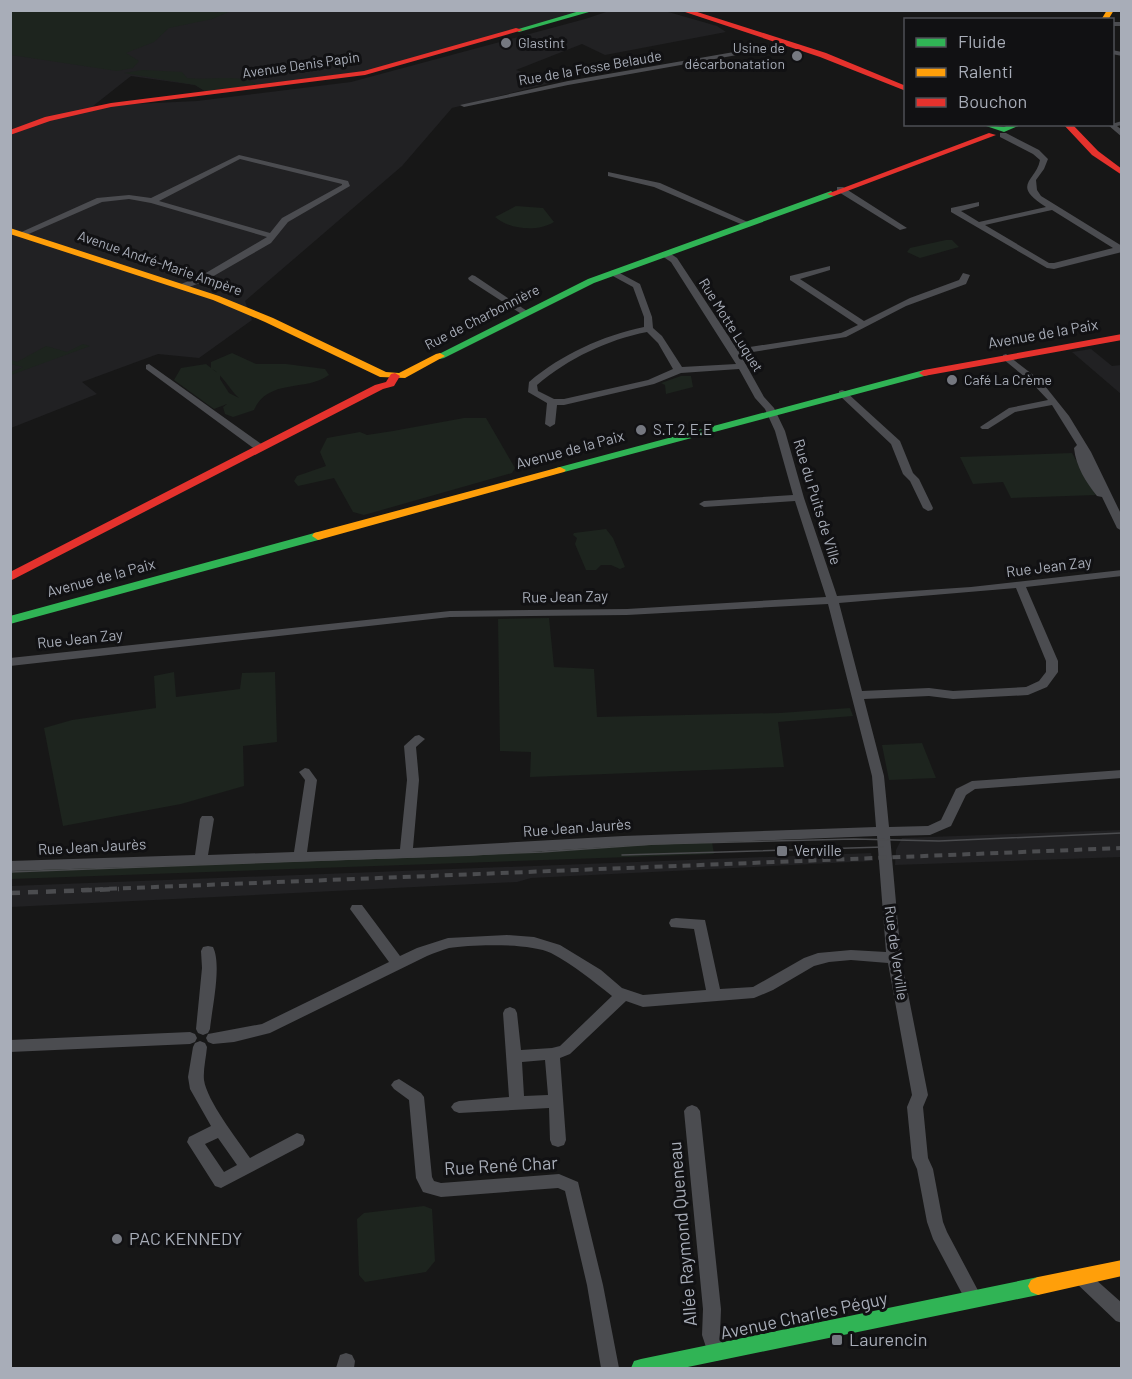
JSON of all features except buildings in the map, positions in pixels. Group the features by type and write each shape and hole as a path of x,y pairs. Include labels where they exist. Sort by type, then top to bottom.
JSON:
{"street":[{"name":"Avenue Denis Papin","path":"10,133 48,119 111,105 365,73 593,10"},
{"path":"682,10 840,61 904,88"},
{"name":"Rue de la Fosse Belaude","path":"464,105 568,83 791,44"},
{"name":"Rue de Charbonnière","path":"10,577 379,387 390,384 395,376 404,375 591,281 1011,126"},
{"path":"1069,126 1095,153 1119,169"},
{"path":"995,130 1036,152 1044,159 1043,167 1032,178 1031,187 1038,198 1121,250"},
{"path":"152,201 239,158 345,183 346,186 285,220 268,241 202,279 184,286"},
{"path":"611,174 657,185 746,223"},
{"path":"840,189 903,228"},
{"path":"16,233 100,200 129,197 152,201 272,236"},
{"path":"976,204 954,210 1050,266 1121,250"},
{"path":"979,224 1052,208"},
{"name":"Avenue André-Marie Ampère","path":"16,233 184,286 269,320 384,375 395,376"},
{"name":"Rue Motte Luquet","path":"664,254 674,260 771,413"},
{"path":"827,267 794,278 864,325"},
{"path":"614,273 637,286 648,317 649,328 662,341 679,370"},
{"path":"734,352 843,335 896,308 963,282 966,275"},
{"path":"472,278 526,313"},
{"path":"649,328 633,331 605,342 564,362 536,380 532,384 533,392 552,402 564,402 651,382 679,370 743,366"},
{"name":"Avenue de la Paix","path":"10,619 924,372 1122,337"},
{"path":"1006,357 1038,383 1053,402 1078,441 1079,456 1091,481 1108,499 1122,528"},
{"path":"149,367 162,372 260,448"},
{"path":"842,393 896,443 908,474 914,479 928,508"},
{"path":"550,424 552,402"},
{"path":"985,427 1012,410 1053,402"},
{"name":"Rue du Puits de Ville","path":"771,413 780,431 799,498 833,600"},
{"path":"704,504 799,498"},
{"name":"Rue Jean Zay","path":"10,662 450,614 627,612 833,600 1020,585 1122,573"},
{"path":"857,695 929,692 953,695 1028,691 1043,684 1052,672 1052,661 1020,585"},
{"name":"Rue de Verville","path":"833,600 878,776 894,958 920,1095 915,1107 920,1158 925,1169 939,1234 974,1298"},
{"path":"406,853 413,780 410,746 419,739"},
{"path":"300,855 311,780 305,772"},
{"name":"Rue Jean Jaurès","path":"10,866 201,858 507,850 691,838 930,830 942,826 951,818 961,792 972,785 1122,774"},
{"path":"201,858 207,819"},
{"path":"357,909 398,964"},
{"path":"676,923 700,924 714,994"},
{"path":"247,1167 221,1129 198,1089 196,1031 251,1033 266,1029 422,952 448,943 507,940 534,942 555,949 596,974 608,986 623,995 642,1001 754,992 811,961 822,959 861,956 894,958"},
{"path":"208,951 208,1033"},
{"path":"514,1056 552,1054 565,1050 623,995"},
{"path":"510,1013 517,1103"},
{"path":"10,1046 195,1043"},
{"path":"552,1054 558,1140"},
{"name":"Rue René Char","path":"399,1085 416,1097 424,1178 429,1187 441,1190 559,1180 572,1187 595,1285 610,1368"},
{"path":"459,1107 556,1101"},
{"name":"Allée Raymond Queneau","path":"692,1111 711,1309 711,1335 716,1353"},
{"path":"221,1129 195,1142 221,1181 297,1140"},
{"name":"Avenue Charles Péguy","path":"641,1368 1122,1268"},
{"path":"1080,1276 1122,1316"}],"shaded area":[{"path":"214,10 216,13 231,11 212,19 169,28 154,42 126,53 139,61 133,68 117,71 11,55 11,11"},
{"path":"11,11 586,11 370,71 205,91 195,85 131,76 93,106 197,101 351,82 609,11 665,11 717,26 726,32 605,55 582,44 516,70 555,82 452,108 402,166 245,301 252,320 199,358 158,354 82,382 97,394 11,428"},
{"path":"143,70 182,72 187,78 197,79 242,79 260,85 205,91 195,85 124,73"},
{"path":"516,206 543,208 554,222 540,227 524,228 508,225 495,217"},
{"path":"952,240 959,247 920,258 907,252 910,248"},
{"path":"83,344 90,346 11,375 11,372 23,367 11,364 11,360 17,362 46,346 67,352"},
{"path":"1091,349 1112,366 1121,365 1121,394 1072,352"},
{"path":"232,353 256,364 286,364 325,369 329,375 310,383 268,393 254,410 233,417 225,414 223,407 227,404 214,409 174,380 181,368 206,364 211,368 211,362","holes":["220,375 239,398 229,393"]},
{"path":"681,376 691,376 693,387 666,394 665,385 661,383"},
{"path":"464,418 486,418 515,468 512,473 364,515 353,512 334,478 298,486 294,481 297,476 326,466 320,452 327,438 360,432 367,435"},
{"path":"1072,453 1096,495 1011,498 1003,482 973,484 960,457"},
{"path":"606,529 613,538 625,567 620,569 611,565 601,565 596,570 586,570 575,544 577,538 573,535"},
{"path":"549,618 554,667 594,669 597,717 780,713 850,708 853,716 778,722 784,767 530,777 531,752 500,751 498,619"},
{"path":"174,672 176,697 240,689 242,673 275,672 277,742 243,746 244,786 181,804 63,826 44,728 72,720 156,708 154,676"},
{"path":"922,743 936,778 889,780 882,745"},
{"path":"1121,830 1121,857 895,865 896,850 902,838"},
{"path":"712,842 714,854 11,879 10,868"},
{"path":"871,853 873,861 531,878 517,882 11,907 11,886"},
{"path":"424,1206 432,1209 435,1261 426,1272 365,1282 359,1275 357,1219 364,1213"}],"tram line":[{"path":"10,872 542,852 655,844 854,839 939,841 1122,833"},
{"path":"622,855 883,847"}],"railway":[{"path":"81,890 1122,848"},
{"path":"10,893 119,889"}],"traffic: fast":[{"path":"519,30 593,10"},
{"path":"991,126 1004,130 1014,126"},
{"path":"440,356 591,281 831,194"},
{"path":"560,470 924,373"},
{"path":"10,620 318,536"},
{"path":"641,1368 1038,1286"}],"traffic: slow":[{"path":"1105,18 1111,10"},
{"path":"10,231 216,298 269,320 384,375 401,376 440,356"},
{"path":"318,536 560,470"},
{"path":"1038,1286 1122,1268"}],"traffic: jam":[{"path":"682,10 823,55 904,88"},
{"path":"10,133 48,119 111,105 365,73 519,30"},
{"path":"1069,126 1095,153 1122,173"},
{"path":"831,194 992,135"},
{"path":"924,373 1122,337"},
{"path":"10,577 379,387 390,384 395,376"}],"place":[{"name":"Glastint","path":"506,43"},
{"name":"Usine de décarbonatation","path":"797,56"},
{"name":"Café La Crème","path":"952,380"},
{"name":"S.T.2.E.E","path":"641,430"},
{"name":"Verville","path":"782,851"},
{"name":"PAC KENNEDY","path":"117,1239"},
{"name":"Laurencin","path":"837,1340"}]}
